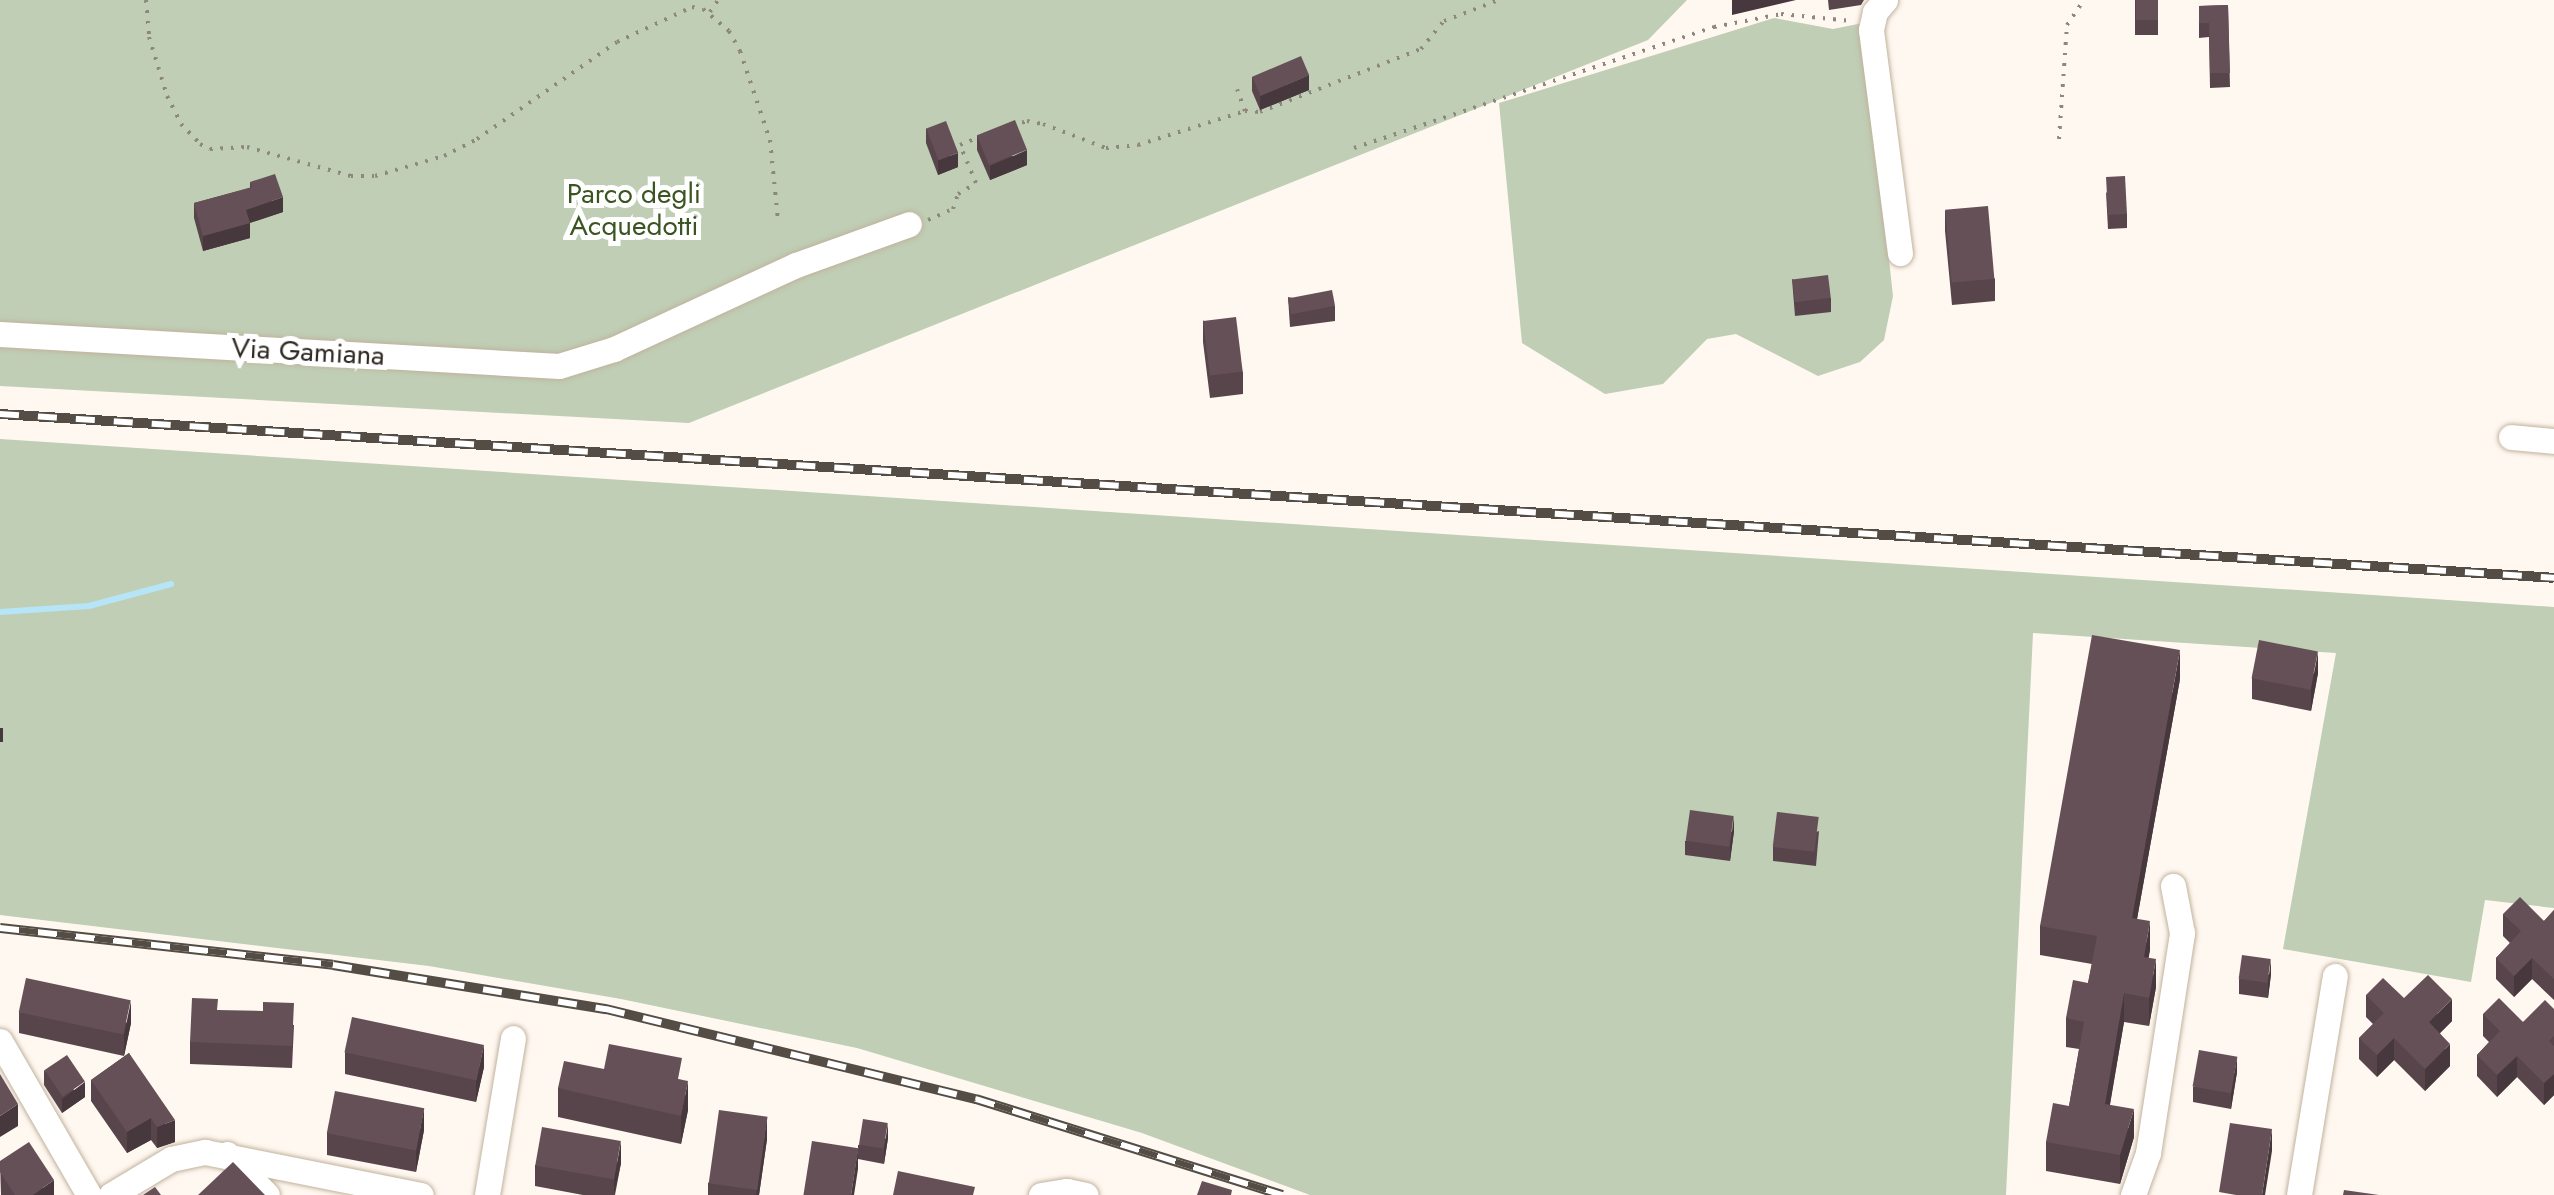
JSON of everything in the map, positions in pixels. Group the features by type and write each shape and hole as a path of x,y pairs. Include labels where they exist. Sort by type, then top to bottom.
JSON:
{"street":[{"path":"1880,6 1871,30 1900,254"},
{"name":"Via Gamiana","path":"0,334 558,366 614,349 796,265 909,224"},
{"path":"2511,437 2554,441"},
{"path":"2133,1195 2148,1154 2182,934 2173,886"},
{"path":"2299,1195 2335,976"},
{"path":"487,1195 513,1038"},
{"path":"0,1042 89,1195"},
{"path":"226,1154 267,1195"},
{"path":"111,1195 182,1155 226,1154 421,1195"},
{"path":"1041,1195 1081,1194"}],"path":[{"path":"146,0 150,37 167,96 181,124 200,144 210,149 247,147 351,176 405,170 444,156 477,139 617,42 692,6 710,12 729,31 758,101 772,154 778,220"},
{"path":"710,12 718,0"},
{"path":"1001,128 1027,121 1106,148 1138,146 1245,111 1260,112 1421,49 1444,21 1499,0"},
{"path":"2059,139 2067,26 2084,0"},
{"path":"1354,148 1714,27 1781,14 1850,22 1880,6"},
{"path":"1237,89 1245,111"},
{"path":"909,224 953,209 958,194 976,184 960,145 988,132"}],"green space":[{"name":"Parco degli Acquedotti","path":"0,0 1687,0 1648,40 689,423 0,386"},
{"path":"1774,18 1833,29 1863,23 1893,296 1884,340 1860,362 1818,376 1736,334 1707,339 1663,384 1605,394 1522,343 1499,103"},
{"path":"0,439 2554,607 2554,908 2485,900 2471,982 2283,949 2336,653 2033,633 2006,1195 1310,1195 1142,1133 857,1048 621,999 429,966 0,915"}],"building":[{"path":"2136,0 2158,0 2158,20 2136,20"},
{"path":"2228,5 2230,73 2210,73 2209,23 2199,23 2199,6"},
{"path":"1301,56 1309,75 1260,96 1252,77"},
{"path":"1015,120 1027,150 989,165 977,135"},
{"path":"946,121 958,153 939,160 926,129"},
{"path":"275,174 283,197 246,210 250,223 203,236 194,203 252,187 250,182"},
{"path":"2125,176 2127,214 2108,215 2106,177"},
{"path":"1988,206 1994,279 1952,282 1945,210"},
{"path":"1828,275 1831,298 1795,302 1792,279"},
{"path":"1332,290 1335,306 1291,314 1288,299"},
{"path":"1236,317 1243,372 1210,376 1203,321"},
{"path":"2092,635 2180,650 2132,918 2150,921 2144,957 2156,959 2149,998 2124,993 2105,1104 2134,1109 2120,1155 2046,1142 2053,1103 2069,1106 2084,1022 2066,1018 2073,980 2088,983 2097,936 2040,926"},
{"path":"2259,640 2318,651 2310,690 2252,678"},
{"path":"1690,810 1734,816 1729,847 1686,841"},
{"path":"1777,812 1819,817 1814,852 1773,847"},
{"path":"2520,897 2544,921 2554,910 2554,979 2532,958 2514,976 2496,958 2521,931 2503,914"},
{"path":"2242,955 2271,959 2267,983 2239,979"},
{"path":"2428,975 2452,999 2429,1022 2450,1044 2425,1069 2394,1038 2377,1055 2359,1038 2384,1013 2366,995 2383,978 2404,998"},
{"path":"26,978 131,1000 123,1034 19,1012"},
{"path":"192,998 218,999 217,1010 263,1011 263,1002 294,1003 292,1046 190,1042"},
{"path":"2499,998 2523,1022 2545,1000 2554,1009 2554,1036 2549,1041 2554,1046 2554,1074 2544,1083 2517,1056 2497,1075 2477,1055 2500,1031 2483,1014"},
{"path":"352,1017 484,1045 477,1080 345,1052"},
{"path":"609,1044 682,1058 678,1079 688,1081 681,1116 558,1088 564,1061 604,1069"},
{"path":"2199,1050 2237,1057 2231,1093 2193,1086"},
{"path":"129,1053 175,1120 157,1127 151,1118 127,1132 91,1080"},
{"path":"67,1055 85,1082 63,1097 45,1070"},
{"path":"0,1074 18,1104 0,1116"},
{"path":"335,1091 424,1108 416,1151 327,1133"},
{"path":"719,1110 768,1117 757,1190 709,1183"},
{"path":"863,1119 888,1123 884,1149 859,1145"},
{"path":"2230,1123 2272,1129 2262,1195 2219,1192"},
{"path":"542,1127 621,1141 614,1179 535,1165"},
{"path":"812,1141 858,1148 851,1195 803,1195"},
{"path":"29,1142 54,1180 33,1195 15,1195 0,1172 0,1161"},
{"path":"233,1162 265,1195 198,1195"},
{"path":"898,1171 975,1187 973,1195 893,1195"},
{"path":"1202,1181 1232,1190 1231,1195 1197,1195"},
{"path":"155,1187 161,1195 143,1195"},
{"path":"2344,1190 2379,1195 2343,1195"}],"waterway":[{"path":"0,612 89,606 171,584"}],"railway":[{"path":"0,414 2554,578"},
{"path":"0,928 333,965 606,1009 976,1099 1282,1195"}]}
